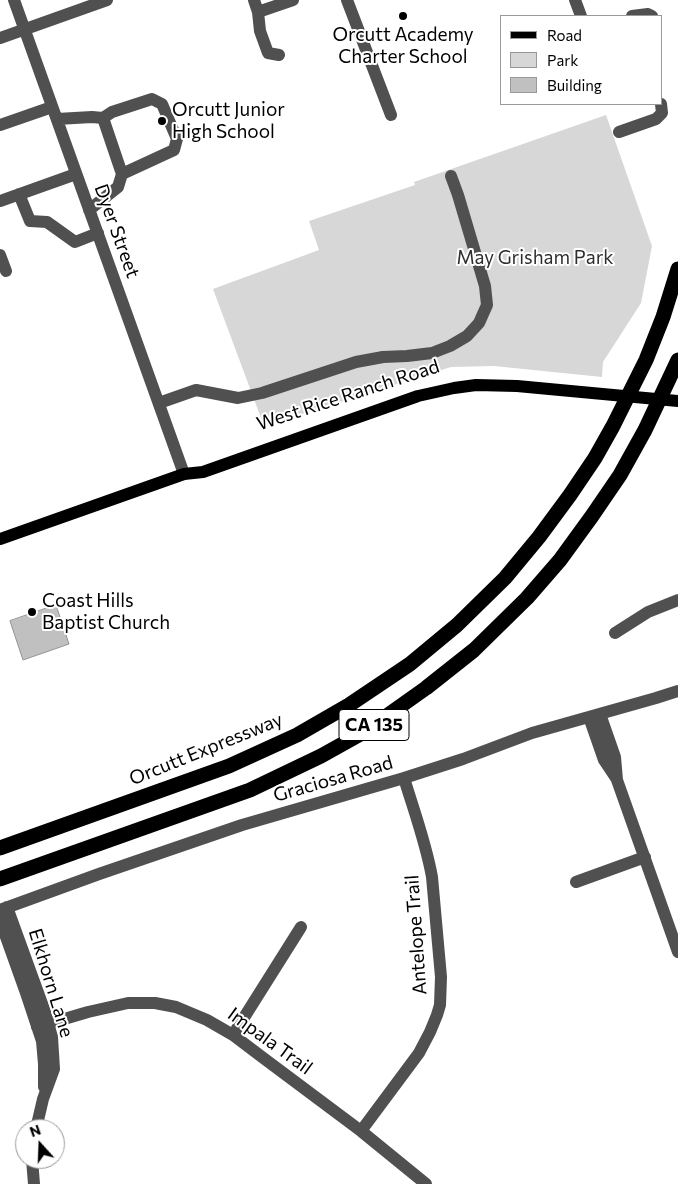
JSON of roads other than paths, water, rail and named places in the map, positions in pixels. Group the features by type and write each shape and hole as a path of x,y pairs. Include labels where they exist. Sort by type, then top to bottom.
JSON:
{"highway":[{"name":"Orcutt Expressway","path":"0,848 229,766 297,735 349,705 402,669 457,625 505,578 539,537 595,458 646,360 663,317 678,269"},
{"name":"CA 135","path":"0,879 250,790 321,756 364,732 426,688 474,650 526,598 560,560 620,475 645,430 678,362"}],"main road":[{"name":"West Rice Ranch Road","path":"0,539 184,474 200,464 417,389 453,380 477,378 515,379 678,392"},
{"name":"West Rice Ranch Road","path":"184,474 203,472 418,396 454,388 476,385 517,386 678,401"}],"street":[{"name":"Dyer Street","path":"14,0 184,474"},
{"path":"0,38 107,0"},
{"path":"254,0 258,12 260,31 268,53 279,55"},
{"path":"258,12 293,0"},
{"path":"347,0 391,115"},
{"path":"575,0 581,15"},
{"path":"0,126 54,113 103,118 112,112 152,99 162,104 177,140 174,150 122,174"},
{"path":"619,132 656,119 662,113 662,105"},
{"path":"89,210 118,187 122,174 103,118"},
{"path":"0,201 76,174"},
{"path":"159,403 196,390 238,398 262,394 356,362 384,357 432,353 450,346 467,336 479,323 487,305 485,286 451,176"},
{"path":"19,194 30,221 47,222 74,242 98,233"},
{"path":"0,255 6,271"},
{"path":"615,634 648,612 678,600"},
{"name":"Graciosa Road","path":"4,909 242,825 404,778 463,759 532,733 678,691"},
{"path":"594,716 615,757 617,780 678,952"},
{"name":"Antelope Trail","path":"361,1131 419,1053 430,1032 440,1005 441,977 432,877 404,778"},
{"path":"576,882 645,857"},
{"name":"Elkhorn Lane","path":"4,909 43,1026"},
{"name":"Elkhorn Lane","path":"0,920 43,1026 52,1037 54,1069 43,1099 38,1119"},
{"path":"233,1034 301,927"},
{"name":"Impala Trail","path":"43,1026 88,1012 128,1003 156,1003 176,1007 207,1020 233,1034 361,1131 426,1184"},
{"path":"33,1169 34,1184"}],"place":[{"name":"Orcutt Academy Charter School","path":"403,16"},
{"name":"Orcutt Junior High School","path":"162,121"},
{"name":"Coast Hills Baptist Church","path":"32,612"}],"park label":[{"name":"May Grisham Park","path":"535,258"}]}
